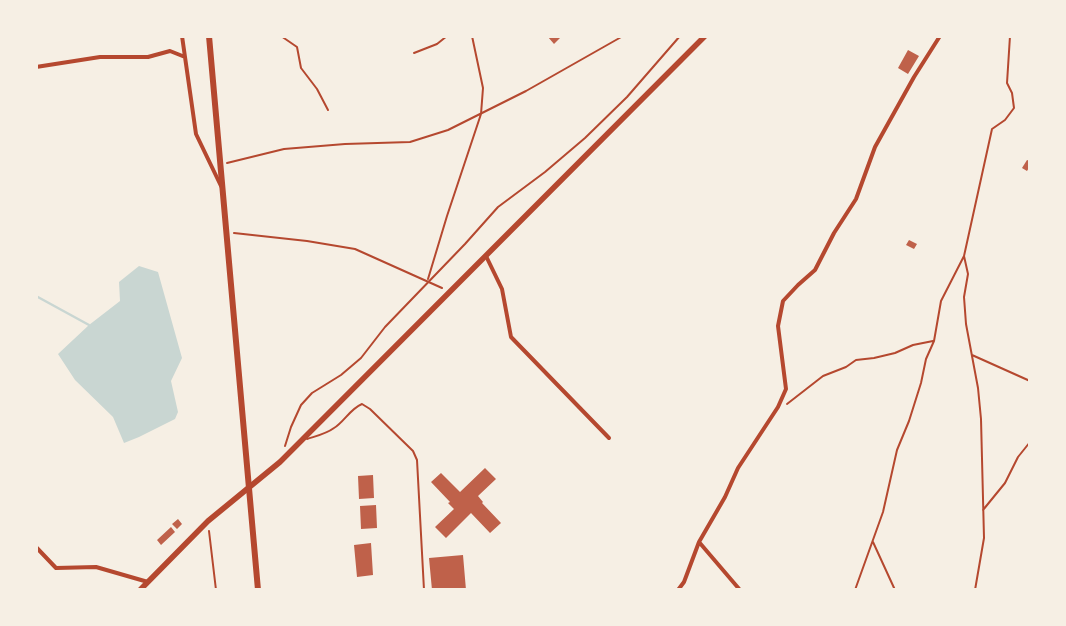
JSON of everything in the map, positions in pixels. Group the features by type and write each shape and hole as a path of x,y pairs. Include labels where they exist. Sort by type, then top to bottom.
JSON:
{"main road":[{"path":"209,36 258,590"},
{"path":"140,590 208,521 280,462 704,36"}],"street":[{"path":"182,36 196,134 223,190"},
{"path":"678,590 684,582 698,542 725,497 738,468 778,407 786,389 778,326 783,301 816,270 834,234 856,199 875,147 914,77 940,36"},
{"path":"36,67 100,56 148,57 170,51 186,57"},
{"path":"486,256 502,289 511,337 609,438"},
{"path":"698,542 740,590"},
{"path":"36,547 56,568 96,567 148,582"}],"lane":[{"path":"302,440 335,428 357,406 362,404 370,409 413,451 416,460 424,590"}],"path":[{"path":"281,36 297,47 301,68 317,89 328,110"},
{"path":"414,53 437,44 447,36"},
{"path":"428,282 447,216 481,114 483,88 472,36"},
{"path":"220,165 284,150 345,144 410,142 448,130 481,114 623,36"},
{"path":"280,462 291,427 301,406 312,394 341,375 361,358 385,327 498,207 545,172 606,117 680,36"},
{"path":"855,590 883,512 896,450 909,421 922,383 926,358 934,341 941,301 964,256 992,129 1005,120 1014,108 1012,93 1007,83 1010,36"},
{"path":"227,232 307,241 355,249 450,291"},
{"path":"964,256 968,274 964,298 966,324 978,388 981,419 984,510 984,538 975,590"},
{"path":"778,407 786,405 823,376 846,367 856,360 888,355 912,345 934,341"},
{"path":"972,355 1030,381"},
{"path":"984,510 1006,483 1018,457 1030,442"},
{"path":"208,521 216,590"},
{"path":"873,542 894,590"}],"shaded area":[{"path":"139,266 158,272 182,358 171,381 178,412 175,419 124,443 113,417 75,380 58,354 89,325 120,301 119,282"}],"building":[{"path":"549,36 562,36 554,44"},
{"path":"908,50 919,56 908,74 898,68"},
{"path":"1027,160 1030,161 1030,166 1027,171 1022,168"},
{"path":"909,240 917,244 914,249 906,245"},
{"path":"485,468 496,479 478,496 501,523 490,533 471,513 446,538 435,527 454,509 431,482 441,473 460,492"},
{"path":"373,475 374,498 359,499 358,476"},
{"path":"376,505 377,528 361,529 360,506"},
{"path":"178,519 182,524 177,529 172,524"},
{"path":"171,527 175,532 161,545 157,540"},
{"path":"371,543 373,575 357,577 354,545"},
{"path":"463,555 466,590 432,590 429,558"}],"waterway":[{"path":"36,296 89,325"}]}
